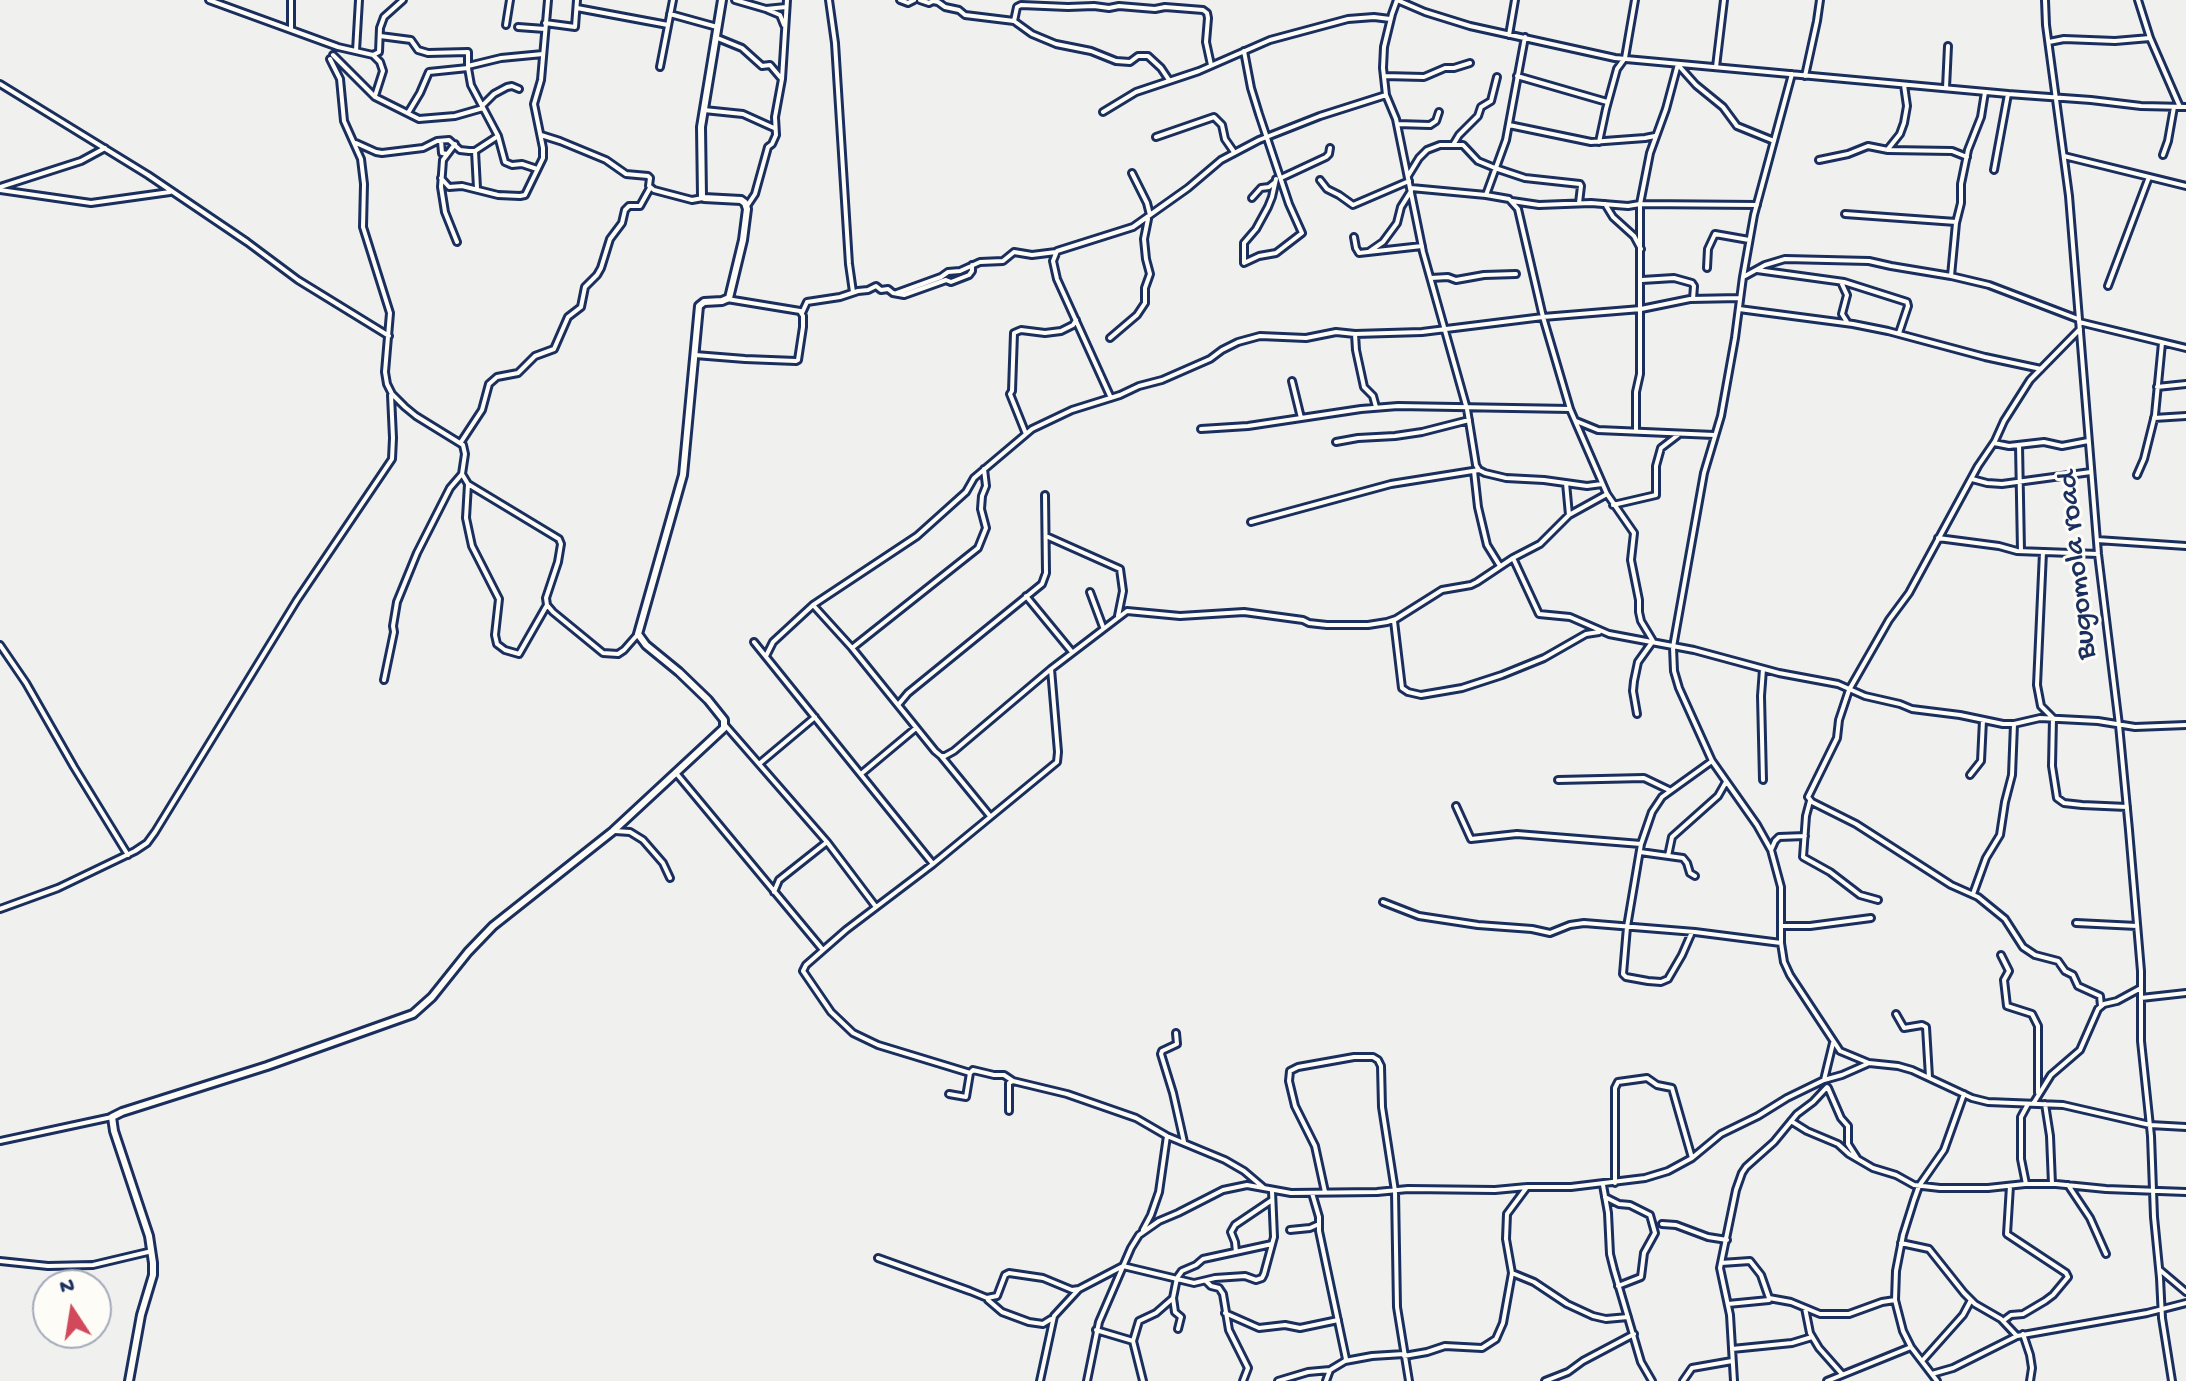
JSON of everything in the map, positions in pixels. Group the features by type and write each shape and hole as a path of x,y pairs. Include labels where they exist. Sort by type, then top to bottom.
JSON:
{"street":[{"path":"209,0 338,47 373,55 383,71 375,97"},
{"path":"291,0 291,30"},
{"path":"356,51 359,0"},
{"path":"373,55 379,52 381,22 387,12 403,0"},
{"path":"506,25 510,0"},
{"path":"441,178 449,187 460,185 498,195 524,196 543,158 534,104 541,80 548,0"},
{"path":"518,27 575,27 577,0"},
{"path":"660,67 673,0"},
{"path":"703,198 700,148 722,0"},
{"path":"735,0 780,15 785,27"},
{"path":"727,299 738,265 747,206 755,194 766,150 776,135 787,0"},
{"path":"829,0 835,43 853,292"},
{"path":"900,0 908,3 933,1 965,15 1014,21 1032,34 1056,44 1091,51 1116,61 1130,62 1138,56 1148,56 1169,81"},
{"path":"1387,0 1509,35 1625,58 2141,106 2180,107"},
{"path":"1509,35 1515,0"},
{"path":"1599,142 1617,69 1625,58 1635,0"},
{"path":"1716,67 1724,0"},
{"path":"1805,76 1820,0"},
{"name":"Bugomola road","path":"2045,0 2069,196 2098,554 2127,807 2142,987 2141,1041 2162,1308 2172,1381"},
{"path":"2138,0 2150,38 2180,107 2163,155"},
{"path":"1397,1 1384,47 1386,95 1397,124 1422,246 1467,409 1478,507 1487,545 1500,566"},
{"path":"1014,21 1017,7 1021,5 1202,10 1208,18 1206,42 1211,65"},
{"path":"766,9 786,7"},
{"path":"577,8 668,25"},
{"path":"670,14 717,27"},
{"path":"1103,112 1136,92 1270,40 1332,22 1371,17 1390,19"},
{"path":"380,36 411,40 418,50 428,53 467,51 471,85 498,136 506,163 520,163 537,169"},
{"path":"715,37 742,48 762,66 770,65 782,79"},
{"path":"1486,195 1504,148 1525,37"},
{"path":"2049,42 2064,39 2115,41 2150,38"},
{"path":"1946,88 1948,46"},
{"path":"1244,51 1251,88 1279,177 1302,233 1276,253 1244,263 1244,243 1268,207 1279,177"},
{"path":"407,113 420,93 427,73 501,58 543,54"},
{"path":"0,909 58,888 147,843 297,600 392,459 390,390 385,372 390,313 363,227 362,164 347,132 340,79 331,57 375,97 419,119 466,115 482,107 494,94 507,87 519,89"},
{"path":"1384,76 1421,77 1470,63"},
{"path":"1636,431 1642,280 1640,204 1647,165 1678,64"},
{"path":"1678,64 1696,85 1723,107 1737,126 1774,142"},
{"path":"1792,74 1749,240 1721,416 1704,473 1673,647 1674,671 1679,688 1712,761 1771,850 1781,887 1783,959 1833,1043 1844,1054 1869,1063 1898,1066 1988,1102 2078,1108 2150,1125 2186,1127"},
{"path":"1517,76 1608,102"},
{"path":"1453,145 1478,116 1481,107 1491,101 1497,77"},
{"path":"0,84 105,148 247,242 298,280 389,336"},
{"path":"1888,150 1904,123 1907,106 1904,85"},
{"path":"1951,276 1961,184 1981,117 1985,92"},
{"path":"1994,170 2008,94"},
{"path":"895,294 947,272 960,271 980,262 1003,261 1014,252 1033,255 1057,251 1133,227 1234,152 1320,116 1386,95"},
{"path":"704,110 743,114 775,128"},
{"path":"1397,124 1430,125 1436,121 1439,112"},
{"path":"1156,137 1215,117 1234,152"},
{"path":"1509,125 1599,142 1655,136"},
{"path":"461,442 482,410 489,384 497,377 518,373 535,356 554,349 568,317 581,307 585,287 601,268 610,239 622,223 625,210 629,206 640,206 650,188 648,176 626,174 606,160 541,135"},
{"path":"354,142 382,153 423,148 449,140 460,150 475,151 498,136"},
{"path":"441,141 442,153 447,154"},
{"path":"455,144 443,160 441,178 442,201 457,242"},
{"path":"1320,180 1327,189 1353,205 1409,178 1419,158 1427,150 1440,145 1463,145 1478,161 1495,168 1525,178 1580,184 1579,203"},
{"path":"1819,160 1852,153 1866,146 1888,150 1952,151 1967,157"},
{"path":"0,188 81,161 105,148"},
{"path":"1252,198 1279,177 1326,157 1330,148"},
{"path":"475,151 477,189"},
{"path":"2063,156 2186,186"},
{"path":"1110,338 1137,315 1145,303 1145,288 1150,274 1144,237 1149,216 1147,203 1132,173"},
{"path":"2108,286 2149,177"},
{"path":"0,188 85,203 172,192"},
{"path":"650,188 692,200 741,200 747,206"},
{"path":"1411,189 1486,195 1539,205 1757,205"},
{"path":"1368,253 1383,242 1397,223 1411,189"},
{"path":"1511,200 1522,219 1543,317 1574,420 1607,494 1633,530 1631,560 1639,612 1653,641"},
{"path":"1605,204 1613,217 1634,236 1641,251"},
{"path":"1845,214 1956,222"},
{"path":"1707,268 1708,249 1714,235 1749,240"},
{"path":"1354,237 1357,252 1422,246"},
{"path":"1057,251 1053,257 1054,266 1111,398"},
{"path":"1743,277 1785,259 1863,260 1995,287 2079,323 2186,348"},
{"path":"695,355 796,361 800,354 802,313 807,302 878,286 881,290 888,289 904,295 969,275 972,265"},
{"path":"1754,270 1840,281 1907,302 1899,333"},
{"path":"1431,278 1456,280 1516,274"},
{"path":"1642,280 1665,278 1692,283 1693,299"},
{"path":"1840,281 1847,295 1842,314 1849,323"},
{"path":"766,656 773,642 813,605 917,536 966,492 971,481 1026,434 1067,413 1158,382 1212,359 1236,343 1258,337 1303,338 1333,332 1422,332 1641,309 1693,299 1740,298"},
{"path":"547,605 603,653 611,655 624,650 638,634 683,475 699,306 704,302 727,299 802,313"},
{"path":"1739,309 1849,323 2041,369"},
{"path":"1026,434 1010,394 1014,333 1021,330 1061,331 1076,320"},
{"path":"1878,900 1860,895 1830,872 1804,858 1809,792 1837,738 1839,720 1849,690 1889,620 1909,593 1978,466 2030,380 2079,323"},
{"path":"1355,334 1364,387 1373,396 1376,407"},
{"path":"2137,475 2154,418 2162,343"},
{"path":"1292,381 1301,418"},
{"path":"2157,387 2186,384"},
{"path":"384,680 397,602 417,553 450,488 462,474 465,454 461,442 416,416 390,390"},
{"path":"1201,429 1376,407 1570,409"},
{"path":"2154,418 2186,416"},
{"path":"1336,442 1422,432 1469,420"},
{"path":"1574,420 1595,429 1714,435"},
{"path":"1613,505 1656,495 1656,466 1661,448 1680,434"},
{"path":"1994,443 2009,446 2044,442 2063,446 2088,441"},
{"path":"2019,445 2021,551"},
{"path":"852,648 978,548 986,528 981,509 986,486 984,469"},
{"path":"1251,522 1391,484 1476,470 1506,478 1587,486 1603,484"},
{"path":"1972,479 1994,484 2091,472"},
{"path":"462,474 468,484 559,539 561,544 547,605 519,654 497,644 499,599 472,546 466,518 468,484"},
{"path":"1566,483 1569,515"},
{"path":"941,756 954,751 1103,627 1130,610 1180,616 1256,613 1327,625 1368,625 1393,620 1440,591 1473,585 1540,544 1569,515 1607,494"},
{"path":"898,705 908,693 1042,584 1046,573 1045,495"},
{"path":"1046,536 1120,569 1123,591 1118,616"},
{"path":"1938,538 2021,551 2098,554"},
{"path":"2097,540 2186,546"},
{"path":"2043,552 2037,685 2041,706 2053,718 2052,766 2058,800 2082,805 2127,807"},
{"path":"1513,558 1539,614 1570,617 1602,631 1838,684 1912,709 2014,724 2053,718 2153,727 2186,725"},
{"path":"1090,592 1103,627"},
{"path":"1026,596 1072,652"},
{"path":"813,605 990,816"},
{"path":"1393,620 1402,688 1421,695 1462,688 1502,675 1544,658 1586,634 1602,631"},
{"path":"638,634 646,645 708,700 725,725 827,842 876,907"},
{"path":"1637,714 1633,691 1637,664 1653,641"},
{"path":"754,642 933,864"},
{"path":"0,645 26,683 128,855"},
{"path":"987,1298 997,1296 1005,1275 1009,1273 1043,1278 1072,1290 1123,1266 1194,1283 1245,1276 1259,1280 1264,1274 1274,1227 1269,1190 1233,1165 1124,1113 1067,1094 1013,1081 1004,1075 975,1070 970,1073 878,1045 845,1027 819,997 804,973 806,965 823,950 1058,760 1051,669"},
{"path":"1763,669 1763,780"},
{"path":"759,764 815,717"},
{"path":"1970,775 1981,761 1983,720"},
{"path":"1973,895 1986,858 2000,835 2012,775 2014,724"},
{"path":"0,1141 112,1117 413,1014 432,997 493,926 613,831 725,725"},
{"path":"861,774 916,728"},
{"path":"1692,932 1668,979 1648,981 1623,974 1627,927 1641,844 1652,812 1669,790 1712,761"},
{"path":"676,773 823,950"},
{"path":"1558,780 1646,778 1669,790"},
{"path":"1668,856 1671,838 1718,796 1726,782"},
{"path":"1810,801 1856,824 1951,885 1973,895 2005,919 2023,947 2035,955 2058,961 2065,971 2073,975 2078,986 2100,996 2101,1006 2080,1050 2054,1072 2021,1119 2021,1159 2026,1184"},
{"path":"1456,806 1471,839 1517,834 1641,844"},
{"path":"613,831 637,835 663,863 670,878"},
{"path":"1771,850 1779,837 1806,836"},
{"path":"774,892 779,880 827,842"},
{"path":"1640,852 1683,858 1690,873 1695,876"},
{"path":"1383,902 1419,916 1550,933 1578,923 1781,943"},
{"path":"1781,926 1810,926 1871,918"},
{"path":"2076,923 2137,926"},
{"path":"2001,955 2009,971 2004,980 2007,1006 2032,1014 2038,1026 2038,1095"},
{"path":"2101,1006 2142,987"},
{"path":"2141,998 2186,993"},
{"path":"1896,1014 1905,1029 1926,1027 1929,1077"},
{"path":"1176,1033 1177,1044 1161,1054 1184,1142"},
{"path":"1833,1043 1824,1080 1848,1128 1848,1144 1859,1160"},
{"path":"1325,1192 1315,1146 1295,1106 1289,1081 1291,1070 1373,1057 1380,1065 1382,1107 1395,1191 1397,1307 1409,1381"},
{"path":"1142,1231 1235,1186 1312,1193 1495,1190 1603,1185 1660,1174 1692,1158 1731,1128 1787,1098 1869,1063"},
{"path":"949,1094 966,1097 970,1073"},
{"path":"1615,1183 1615,1088 1618,1082 1647,1078 1657,1085 1672,1088 1692,1158"},
{"path":"1009,1111 1009,1083 1013,1081"},
{"path":"1734,1381 1728,1304 1721,1263 1736,1190 1742,1173 1827,1087"},
{"path":"1937,1381 1903,1331 1895,1300 1896,1271 1901,1243 1919,1186 1944,1150 1964,1094"},
{"path":"2045,1104 2052,1184"},
{"path":"112,1117 152,1251 153,1275 141,1315 129,1381"},
{"path":"1791,1121 1838,1144 1877,1170 1919,1186 2052,1184 2186,1192"},
{"path":"1087,1381 1096,1330 1106,1303 1131,1248 1151,1215 1159,1192 1167,1136"},
{"path":"1603,1185 1610,1254 1641,1362 1652,1381"},
{"path":"2068,1185 2090,1218 2106,1254"},
{"path":"2003,1321 2012,1314 2023,1314 2045,1301 2068,1277 2007,1234 2010,1186"},
{"path":"1278,1381 1308,1372 1330,1370 1345,1361 1427,1352 1445,1346 1482,1348 1496,1339 1503,1323 1512,1273 1506,1239 1507,1214 1527,1187"},
{"path":"1312,1193 1345,1361"},
{"path":"1605,1197 1650,1215 1655,1233 1644,1253 1642,1276 1618,1286"},
{"path":"1236,1252 1232,1229 1272,1200"},
{"path":"1290,1230 1319,1224"},
{"path":"1662,1224 1727,1240"},
{"path":"1901,1243 1929,1249 1971,1300 2020,1335 2030,1355 2030,1381"},
{"path":"1178,1329 1181,1317 1175,1312 1173,1298 1177,1278 1182,1271 1203,1259 1272,1244"},
{"path":"0,1261 48,1266 93,1265 152,1251"},
{"path":"878,1258 987,1298 1002,1312 1029,1322 1043,1324 1053,1318 1079,1289"},
{"path":"1721,1263 1752,1262 1771,1300"},
{"path":"2159,1269 2186,1292"},
{"path":"1512,1273 1593,1316 1606,1319 1628,1317"},
{"path":"1206,1281 1221,1290 1225,1299 1229,1330 1248,1368 1243,1381"},
{"path":"1143,1381 1133,1341 1139,1321 1156,1313 1173,1298"},
{"path":"1728,1304 1771,1300 1791,1302 1826,1315 1844,1314 1895,1300"},
{"path":"1922,1361 1963,1315 1971,1300"},
{"path":"1932,1375 2020,1335 2134,1316 2186,1303"},
{"path":"1805,1308 1812,1337 1842,1374"},
{"path":"1225,1313 1262,1329 1285,1325 1297,1328 1338,1320"},
{"path":"1040,1381 1053,1318"},
{"path":"1096,1330 1133,1341"},
{"path":"1545,1381 1568,1372 1634,1334"},
{"path":"1732,1349 1792,1343 1812,1337"},
{"path":"1827,1381 1911,1347"},
{"path":"1683,1381 1692,1368 1732,1361"},
{"path":"1326,1381 1330,1370"}]}
